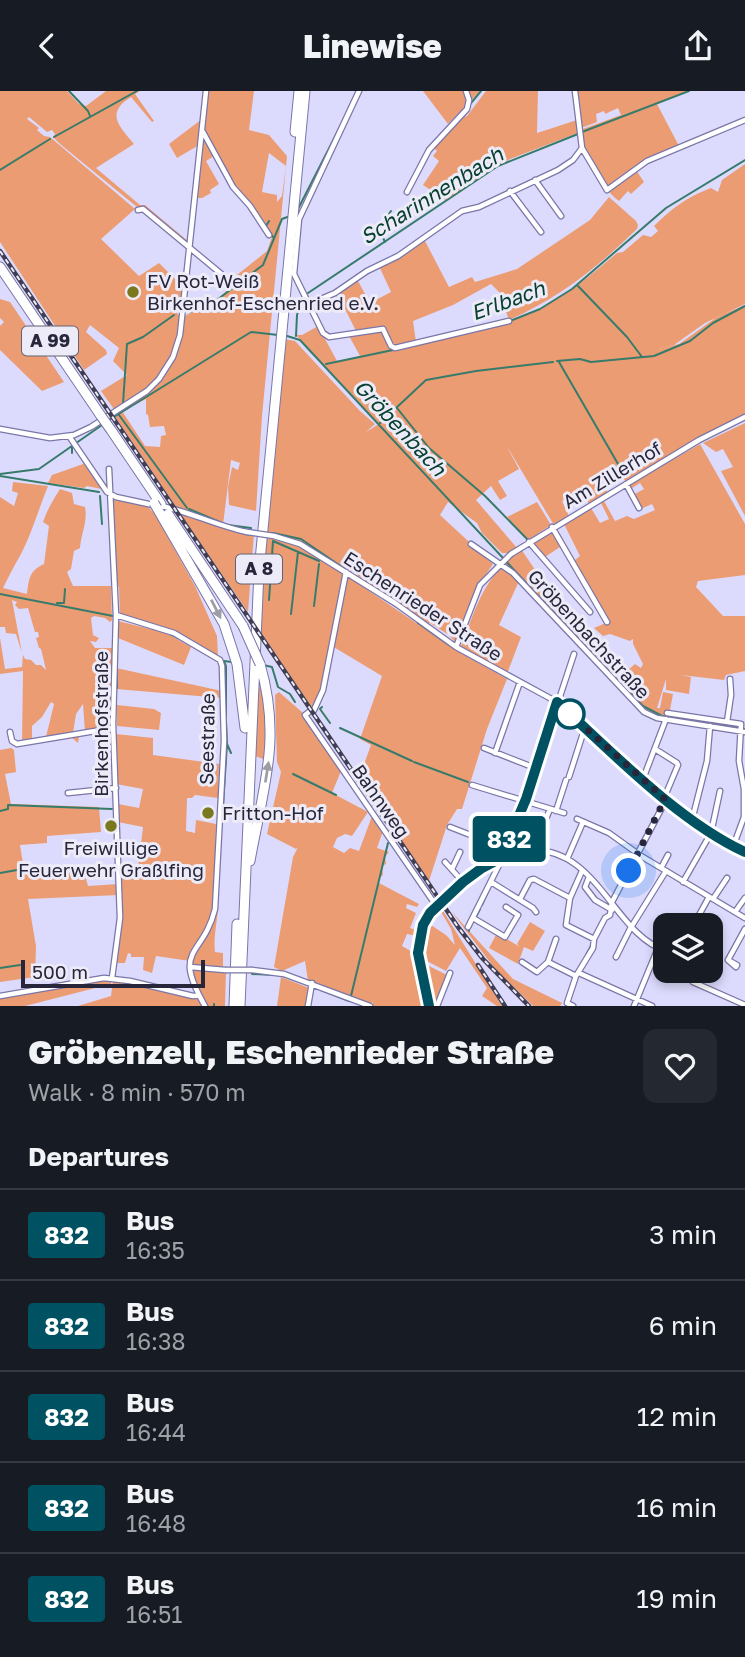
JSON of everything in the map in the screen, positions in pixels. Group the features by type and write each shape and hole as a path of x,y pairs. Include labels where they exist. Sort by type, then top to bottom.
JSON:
{"highway":[{"name":"A 8","path":"290,216 299,91"},
{"name":"A 8","path":"234,1006 245,728 257,531 305,91"},
{"name":"A 99","path":"0,267 108,431 243,626 260,664 268,696 271,741 267,779 250,862 243,936"},
{"name":"A 99","path":"0,275 99,417"},
{"name":"A 8","path":"240,1006 259,571 278,335"},
{"name":"A 99","path":"159,506 224,624 237,663 245,728"}],"street":[{"path":"0,429 43,438 72,440 151,387 167,368 180,335 206,91"},
{"path":"359,91 299,219 294,274 326,337 383,329 391,346 395,348 509,321"},
{"path":"407,192 429,150 467,109 469,100 466,91"},
{"path":"575,91 582,148 607,190 647,161 745,120"},
{"path":"202,132 233,187 250,206 269,235"},
{"path":"309,304 335,293 367,271 398,256 462,211 480,207 566,165 582,148"},
{"path":"535,180 561,216"},
{"path":"510,191 541,232"},
{"path":"138,210 143,209 231,282"},
{"name":"Am Zillerhof","path":"456,647 480,585 502,561 528,541 699,440 745,417"},
{"path":"72,440 101,485 110,494"},
{"name":"Birkenhofstraße","path":"109,469 116,615 113,728 120,918 113,978"},
{"path":"626,484 639,508"},
{"name":"Eschenrieder Straße","path":"110,494 189,512 224,527 274,536 300,544 456,647 557,702 665,799 711,833 745,852"},
{"path":"552,527 607,622"},
{"path":"528,541 590,612"},
{"name":"Gröbenbachstraße","path":"471,544 502,561 642,711 657,718 667,716 710,726 741,729"},
{"name":"Bahnweg","path":"346,572 323,690 312,711 305,715 437,907"},
{"name":"Seestraße","path":"116,615 174,633 220,660 222,666 224,741 215,909 211,923 192,951 190,967"},
{"path":"468,927 491,882 524,801 574,653"},
{"path":"727,722 731,695 730,679"},
{"path":"495,753 520,682"},
{"path":"643,779 667,716 727,722 741,729 744,817 733,847"},
{"path":"692,820 707,761 710,726"},
{"path":"533,851 568,778 585,727"},
{"path":"10,732 12,741 18,744 113,728"},
{"path":"484,748 535,768"},
{"path":"570,1005 577,975 593,948 594,939 605,918 612,910 612,902 639,854 678,765 655,749"},
{"path":"472,785 564,813"},
{"path":"68,793 116,787"},
{"path":"684,880 711,833 720,791"},
{"path":"577,818 608,833 745,917"},
{"path":"567,860 583,822"},
{"path":"450,827 504,848"},
{"path":"429,1006 418,944 423,925 463,882 501,858 544,851 567,860 589,877 642,940 653,946"},
{"path":"452,869 460,852"},
{"path":"617,957 668,855"},
{"path":"445,862 463,882"},
{"path":"582,871 570,898 566,925 594,939"},
{"path":"589,877 585,887 590,895 612,910"},
{"path":"702,913 727,878"},
{"path":"520,899 530,880 534,879 570,898"},
{"path":"491,882 536,912"},
{"path":"736,911 745,898"},
{"path":"473,918 505,937 519,915 506,907"},
{"path":"728,960 745,929"},
{"path":"522,963 537,971 548,962 556,939"},
{"path":"634,1006 653,959"},
{"path":"548,962 652,1006"},
{"path":"205,1006 191,981 190,967 284,974 370,1006"},
{"path":"437,1006 450,973"},
{"path":"0,996 113,978 199,996"},
{"path":"308,1006 312,983"},
{"path":"695,983 745,1005"}],"shaded area":[{"path":"0,91 67,91 79,104 86,106 106,91 140,91 135,94 154,121 152,122 131,97 123,103 118,109 117,120 134,144 96,168 140,205 145,205 189,242 188,245 60,144 53,137 55,134 52,130 47,132 29,117 27,119 39,128 37,130 44,136 50,137 135,209 101,239 139,276 159,263 183,287 177,313 181,318 220,297 234,284 237,275 267,251 272,237 214,156 206,161 219,184 210,190 211,193 197,198 208,91 254,91 249,130 269,135 287,156 262,416 256,511 229,505 228,487 232,467 238,470 240,463 231,460 223,525 176,507 114,415 121,411 116,412 101,391 127,375 113,361 119,348 90,325 86,332 107,354 84,370 0,242","holes":["269,153 286,166 282,196 277,202 277,195 262,192","146,399 146,414 150,427 164,426 166,435 161,436 160,447 145,446 122,411"]},
{"path":"423,91 480,91 448,124"},
{"path":"486,91 538,91 537,133 577,120 578,133 510,159 446,200 423,185 439,161 433,156 437,151 433,147 467,116"},
{"path":"577,91 688,91 657,104 679,146 665,151 636,170 644,182 631,194 628,191 619,201 606,188 594,169 580,130 621,115 618,108 605,114 604,111 596,114 597,122 581,128"},
{"path":"202,119 199,145 177,158 169,144"},
{"path":"745,164 745,304 723,314 745,305 745,415 626,482 620,473 602,483 608,493 589,504 582,493 562,501 569,516 554,525 506,445 519,469 498,481 507,496 500,500 491,486 476,500 517,548 510,553 502,553 482,533 477,523 448,502 440,515 493,564 479,585 457,640 454,641 449,635 430,623 427,624 351,571 297,540 265,532 284,339 295,341 375,424 366,432 379,424 296,335 302,335 318,326 337,361 360,356 348,334 382,329 392,349 467,334 522,317 570,290 643,235 651,237 658,231 654,226 687,199 711,188 718,192 722,180","holes":["716,318 679,344 659,349 674,345"]},
{"path":"609,197 636,221 637,229 577,281 545,302 509,320 499,292 491,284 453,305 413,321 416,342 398,345 392,342 382,327 356,331 337,293 357,279 370,303 391,292 379,266 424,239 449,287 472,277 475,282 517,269 590,220"},
{"path":"0,299 10,302 64,382 42,391 0,350 0,326 4,322 0,318"},
{"path":"745,423 745,516 721,471 733,467 723,449 716,452 703,443"},
{"path":"700,444 745,524 745,575 698,581 696,587 723,616 745,616 745,671 726,675 724,680 681,675 691,677 689,694 666,690 666,679 657,708 660,708 663,692 673,694 670,710 674,715 726,723 738,727 737,730 657,717 643,710 520,579 499,625 521,637 507,674 461,646 483,593 498,571 521,549 550,592 544,600 618,679 635,664 641,668 643,664 633,639 630,641 610,634 603,636 594,628 608,622 563,545 545,557 551,565 530,543 557,529 575,560 580,556 564,524 591,508 600,523 609,519 601,503 604,501 615,521 627,516 634,519 655,510 652,504 641,509 633,495 644,489 640,483 629,490 627,486"},
{"path":"86,463 101,489 48,483 52,475"},
{"path":"13,482 48,486 25,546 3,588 27,594 31,576 44,564 49,526 43,522 60,489 72,493 74,504 85,507 86,517 80,548 74,551 71,569 67,572 73,586 111,586 112,620 110,622 94,616 91,618 93,635 99,638 96,642 90,641 95,648 113,648 111,728 85,732 83,704 76,714 73,733 79,737 78,743 71,737 45,741 54,704 51,702 42,717 32,726 32,738 22,742 23,671 0,674 0,638 5,669 22,667 23,655 25,659 41,665 46,670 36,638 39,637 38,632 35,632 28,608 19,609 15,605 17,602 12,600 22,653 16,634 6,633 5,627 0,627 0,497 14,506 18,493 12,491"},
{"path":"115,499 147,506 155,514 195,586 217,636 218,657 176,633 120,615 112,502"},
{"path":"537,502 551,525 528,540 507,517"},
{"path":"178,511 254,533 248,612"},
{"path":"274,538 299,545 342,571 343,575 320,698 311,707 259,630 265,539"},
{"path":"347,576 459,652 507,679 487,729 462,809 457,809 447,825 429,881 359,778 371,745 360,739 382,676 332,646"},
{"path":"118,621 166,633 191,647 184,665 118,638"},
{"path":"116,668 222,691 221,698 116,689"},
{"path":"262,685 268,718 267,756 263,759 255,756 257,690"},
{"path":"279,692 303,713 341,771 332,793 368,812 352,836 345,834 337,838 333,847 344,853 350,848 359,851 372,816 383,831 377,848 389,852 385,857 386,864 382,866 383,875 379,878 379,883 419,904 417,907 407,904 406,908 416,913 410,928 419,931 418,936 407,934 402,946 416,954 419,961 447,975 436,1006 373,1006 373,1002 371,1005 308,981 305,961 282,971 274,967 293,857 298,847 296,849 267,834 281,772 277,762 275,695"},
{"path":"117,705 154,709 161,713 159,730 117,726"},
{"path":"116,734 153,738 153,755 219,764 218,798 195,795 187,798 186,831 195,833 196,820 216,824 214,903 218,904 215,952 223,953 223,968 192,965 192,954 202,936 192,950 190,961 156,956 152,973 143,970 144,957 131,957 128,953 125,963 116,963 121,918 120,865 138,868 143,827 118,822 118,804 139,808 143,789 116,784"},
{"path":"0,750 14,750 16,772 5,774 11,804 99,807 101,832 47,836 47,843 20,845 24,870 78,867 84,872 88,886 119,884 119,895 28,899 36,946 35,977 0,982"},
{"path":"440,906 502,1006 497,1006 482,996 487,988 460,948 446,971 423,959 422,941 431,925 455,945"},
{"path":"451,911 513,979 562,1003 560,1006 533,1006 496,970"},
{"path":"530,922 545,931 533,951 524,947 518,964 489,948 497,933 520,947 517,944"},
{"path":"194,969 226,971 225,1006 206,1006 191,972"},
{"path":"281,977 309,988 306,1006 277,1006"},
{"path":"111,979 111,984 25,1006 0,1006 0,997"},
{"path":"113,980 192,997 201,1000 205,1006 78,1006 111,996"}],"waterway":[{"path":"69,91 90,116"},
{"path":"54,137 137,91"},
{"path":"471,103 481,91"},
{"name":"Scharinnenbach","path":"582,132 689,91"},
{"path":"297,211 342,123"},
{"name":"Scharinnenbach","path":"308,293 498,166 578,134"},
{"path":"0,170 50,139"},
{"name":"Erlbach","path":"510,321 540,309 572,289 666,208 745,160"},
{"path":"385,242 379,229 391,211"},
{"path":"190,312 213,303 263,265 282,219 290,216"},
{"path":"269,221 266,226 273,237"},
{"path":"578,286 627,337 642,357"},
{"name":"Scharinnenbach","path":"296,336 297,315 303,297"},
{"path":"557,361 580,359 591,362 654,356 690,341 713,323 745,306"},
{"path":"123,404 127,344 143,337 174,315"},
{"name":"Gröbenbach","path":"109,420 251,332 278,335"},
{"name":"Gröbenbach","path":"287,336 300,340 611,674"},
{"name":"Erlbach","path":"426,343 441,339"},
{"name":"Erlbach","path":"326,364 393,350"},
{"path":"380,423 426,380 553,362"},
{"path":"559,362 625,476"},
{"path":"397,408 429,448 485,496 527,539"},
{"path":"119,415 187,508"},
{"name":"Gröbenbach","path":"0,474 39,469 102,425"},
{"path":"72,446 72,453"},
{"path":"0,476 99,492"},
{"path":"100,496 102,524"},
{"path":"189,509 222,523"},
{"path":"228,525 251,528"},
{"path":"273,533 301,539 345,569"},
{"path":"269,600 273,541 319,561"},
{"path":"291,614 298,552"},
{"path":"314,606 319,564"},
{"path":"57,603 64,603 65,589"},
{"path":"0,594 113,616"},
{"path":"384,599 400,609"},
{"path":"418,623 449,645"},
{"path":"170,634 180,639"},
{"path":"226,717 224,661 232,662"},
{"path":"263,665 272,667 278,687 290,694 295,702"},
{"path":"117,669 117,688"},
{"name":"Gröbenbach","path":"622,685 643,706 664,717"},
{"path":"322,707 320,709 330,723"},
{"name":"Gröbenbach","path":"673,718 745,729"},
{"path":"226,721 227,744 231,753"},
{"path":"340,728 412,761"},
{"path":"222,822 227,744"},
{"path":"414,762 468,782"},
{"path":"293,774 336,795"},
{"path":"0,811 8,809 8,805 112,809"},
{"path":"505,854 511,838"},
{"path":"351,996 388,843"},
{"path":"642,854 656,863"},
{"path":"631,871 635,864"},
{"path":"0,873 17,870"},
{"path":"627,879 630,873"},
{"path":"482,905 490,887"},
{"path":"476,917 480,909"},
{"path":"470,928 473,921"},
{"path":"586,955 592,944"},
{"path":"0,968 20,965"},
{"path":"252,974 275,975"},
{"path":"321,990 349,1001"}],"railway":[{"path":"0,251 458,927 483,959 529,1006"},
{"path":"478,965 505,1006"}],"bus line":[{"name":"832","path":"429,1006 418,953 423,925 430,913 463,882 501,858 522,803 526,799 557,702 665,799 711,833 745,852"}],"place":[{"name":"FV Rot-Weiß Birkenhof-Eschenried e.V.","path":"133,292"},
{"name":"Fritton-Hof","path":"208,813"},
{"name":"Freiwillige Feuerwehr Graßlfing","path":"111,826"}],"route":[{"path":"570,714 665,799 629,871"}]}
